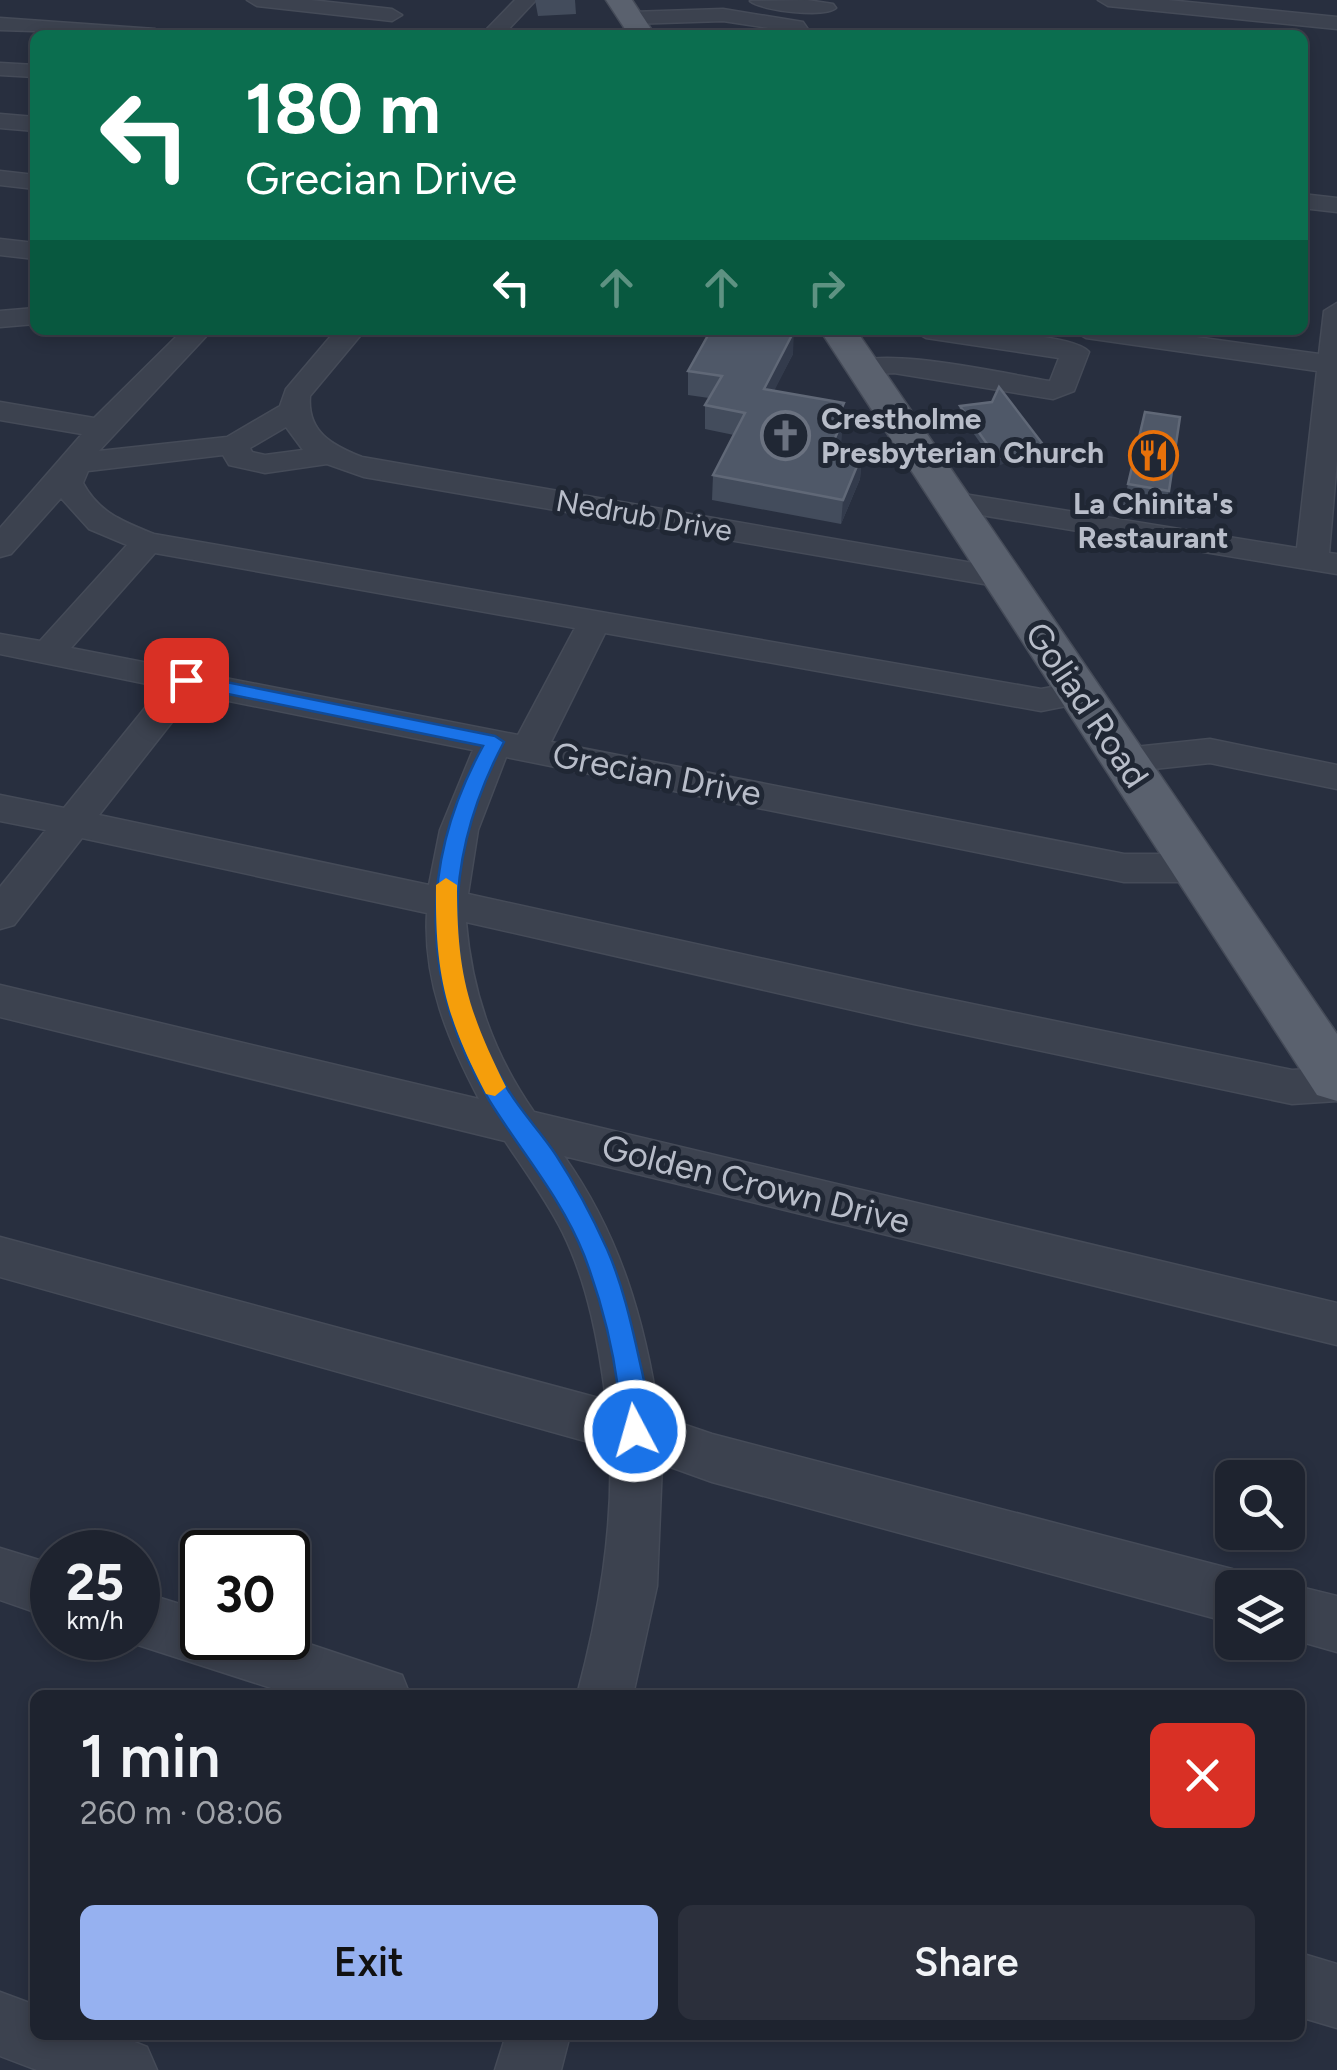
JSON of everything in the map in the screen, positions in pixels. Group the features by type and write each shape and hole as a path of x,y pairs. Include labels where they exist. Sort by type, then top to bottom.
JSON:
{"main road":[{"name":"Goliad Road","path":"851,349 1337,1082"}],"street":[{"path":"257,0 392,15"},
{"path":"376,30 408,0"},
{"path":"497,30 526,0"},
{"path":"755,0 826,8"},
{"path":"1108,0 1337,24"},
{"path":"631,18 723,16 796,26 799,30"},
{"path":"0,24 85,30"},
{"path":"0,69 30,72"},
{"path":"0,121 30,124"},
{"path":"0,178 30,181"},
{"path":"1308,202 1337,206"},
{"path":"0,246 30,250"},
{"path":"952,501 1325,562 1337,311"},
{"path":"0,319 30,316"},
{"path":"0,546 76,463 101,428 193,335"},
{"path":"76,463 234,445 297,419 296,396 348,335"},
{"path":"1023,335 1334,365"},
{"path":"851,349 894,365 1052,390 1064,385 1081,338"},
{"path":"0,411 101,428"},
{"name":"Nedrub Drive","path":"297,419 314,446 364,468 1002,577"},
{"path":"234,445 240,460 265,464 330,456"},
{"path":"76,463 68,483 78,506 100,524 147,542 1041,700 1080,693"},
{"path":"48,653 147,542"},
{"path":"595,621 458,826 449,859 444,906 448,962 467,1033 498,1094 548,1162 596,1252 617,1317 632,1388 636,1546 624,1633 607,1690"},
{"name":"Grecian Drive","path":"0,644 1124,868 1197,868"},
{"path":"0,915 186,680"},
{"path":"1125,760 1210,751 1337,777"},
{"path":"0,808 1274,1084 1292,1087 1337,1082"},
{"name":"Golden Crown Drive","path":"0,1001 1337,1324"},
{"path":"0,1258 635,1431 712,1458 1215,1591"},
{"path":"0,1574 30,1584"},
{"path":"1305,1616 1337,1624"},
{"path":"160,1625 366,1690"},
{"path":"1305,1986 1337,1996"},
{"path":"0,2024 30,2035"},
{"path":"43,2040 124,2070"},
{"path":"528,2070 537,2040"}],"building":[{"path":"708,335 792,335 764,389 844,403 837,419 843,420 830,449 862,454 843,500 713,475 745,413 705,405 722,376 688,371"},
{"path":"999,387 1048,451 997,458 960,406 992,402"},
{"name":"La Chinita's Restaurant","path":"1145,412 1180,417 1169,491 1128,484"}],"slow traffic":[{"path":"446,885 446,948 454,990 467,1033 495,1087"}],"place":[{"name":"Crestholme Presbyterian Church","path":"786,436"},
{"name":"La Chinita's Restaurant","path":"1153,455"}],"route":[{"path":"186,680 495,742 458,826 449,859 444,906 454,990 467,1033 498,1094 548,1162 596,1252 617,1317 632,1388 635,1431"}]}
